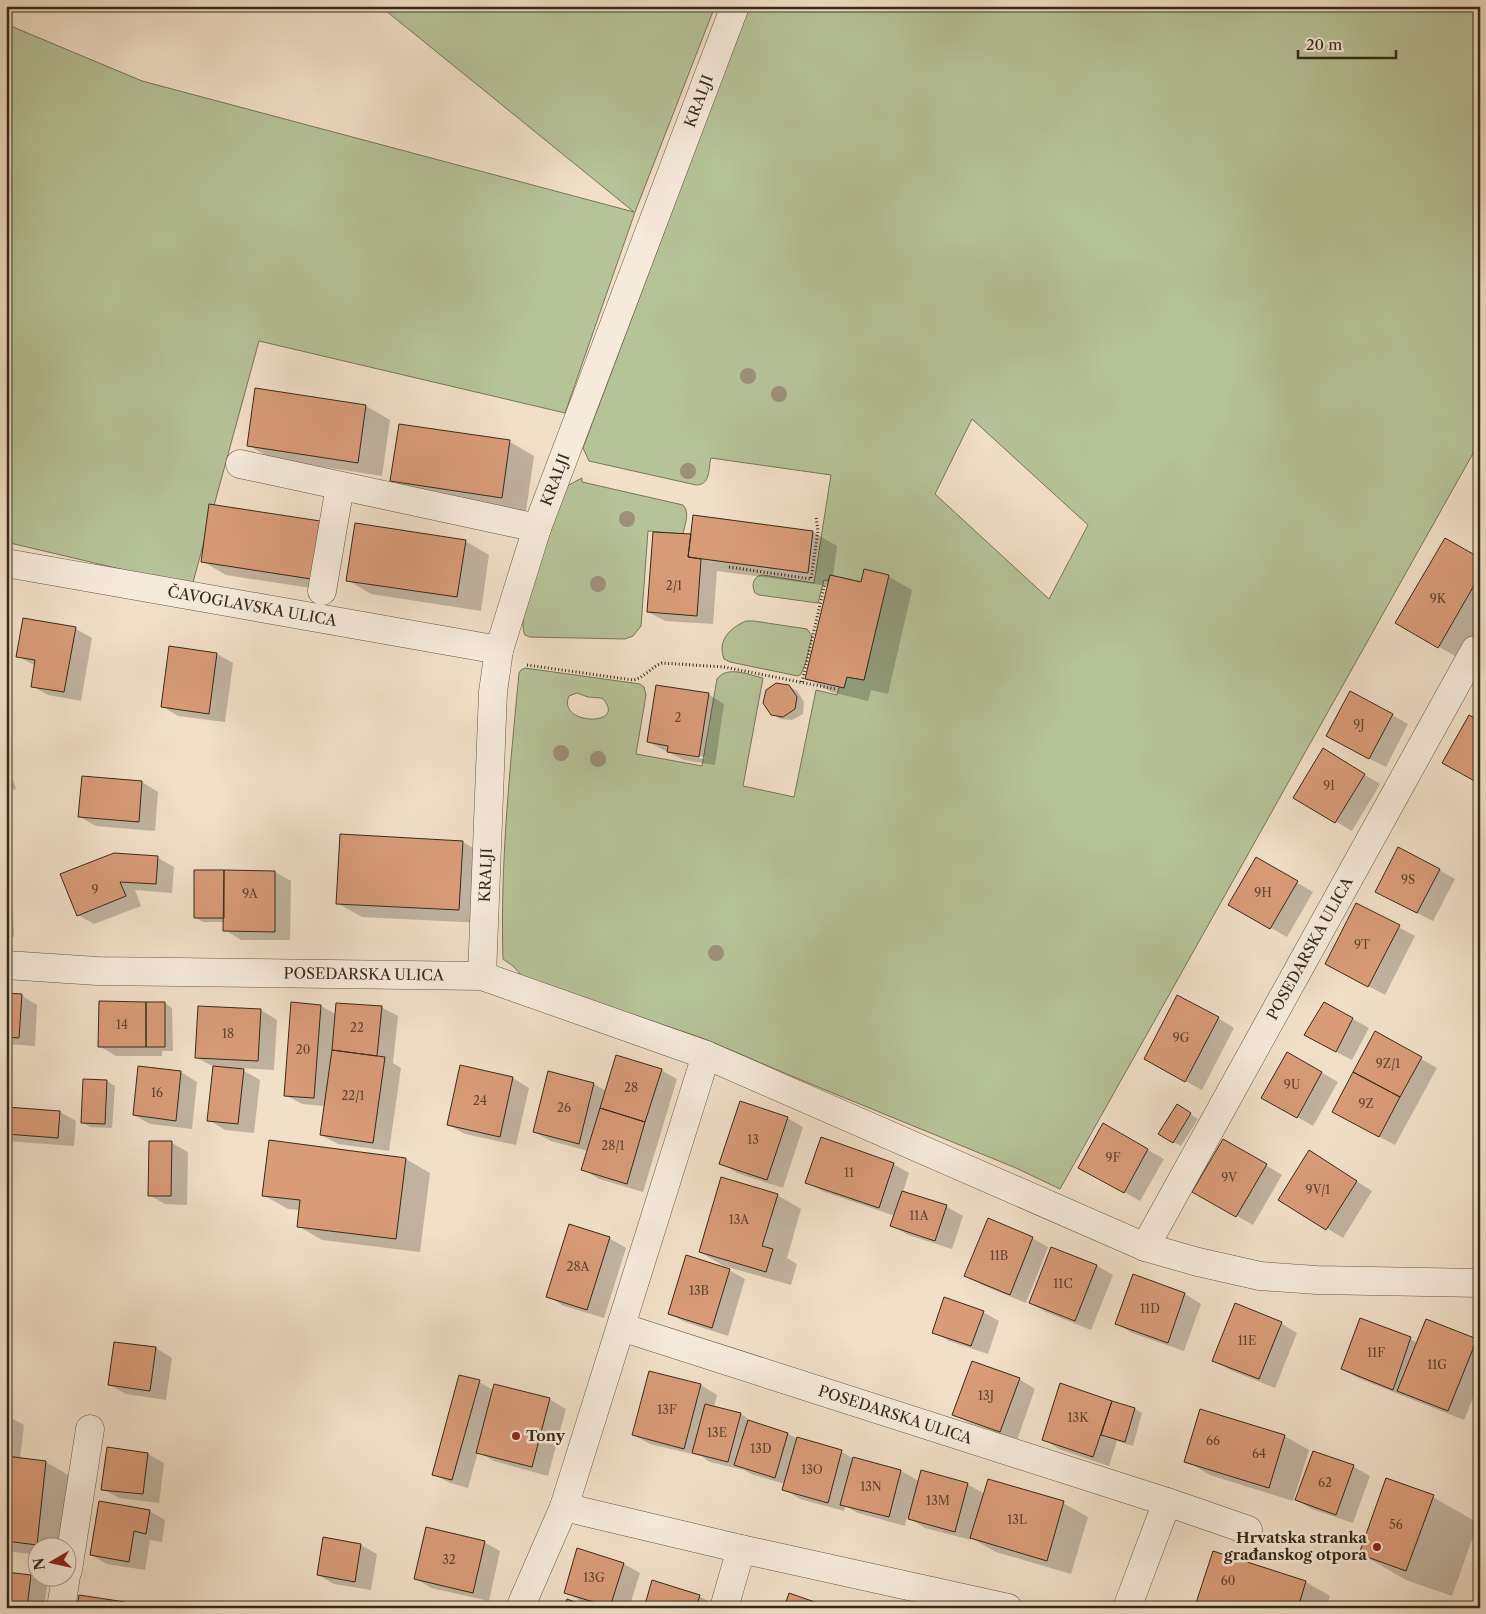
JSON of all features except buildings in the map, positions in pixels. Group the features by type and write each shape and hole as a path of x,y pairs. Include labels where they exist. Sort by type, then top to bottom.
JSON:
{"street":[{"name":"KRALJI","path":"482,976 493,692 499,650 536,528 735,6"},
{"path":"240,464 536,528"},
{"path":"322,591 340,486"},
{"name":"ČAVOGLAVSKA ULICA","path":"6,563 499,650"},
{"name":"POSEDARSKA ULICA","path":"1145,1247 1475,650"},
{"name":"POSEDARSKA ULICA","path":"6,964 97,971 482,976 706,1055 1145,1247 1198,1262 1260,1276 1317,1280 1480,1283"},
{"path":"520,1608 564,1507 706,1055"},
{"name":"POSEDARSKA ULICA","path":"622,1327 1167,1502 1248,1530"},
{"path":"73,1536 90,1430"},
{"path":"1127,1608 1167,1502"},
{"path":"564,1507 740,1549 932,1599 1008,1608"},
{"path":"724,1608 740,1549"},
{"path":"62,1608 65,1586"}],"path":[{"path":"729,567 811,579 818,532 816,517"},
{"path":"802,682 825,583"},
{"path":"526,664 633,680 638,679 655,665 662,663 724,666 835,689"}],"green space":[{"path":"380,6 715,6 635,212 565,413 259,341 192,586 6,542 6,24 142,81 634,212"},
{"path":"744,6 1480,6 1480,441 1060,1189 1016,1168 705,1039 523,977 503,959 502,923 506,816 519,673 521,670 525,668 640,684 644,687 646,695 636,754 702,766 717,679 721,675 732,672 763,678 743,786 794,797 816,690 837,695 839,687 847,677 864,680 888,575 861,582 830,575 828,581 824,580 818,603 759,595 755,593 753,588 753,584 758,576 763,575 814,583 831,475 711,458 707,479 701,484 696,485 589,461 583,448 701,134","holes":["972,419 1088,525 1049,599 935,494","577,693 588,697 602,698 608,707 607,714 600,718 591,719 573,713 568,706 569,696"]},
{"path":"582,478 582,482 683,505 687,515 683,534 648,531 641,626 633,636 625,639 530,637 525,635 523,624 525,608 538,563 567,486"},
{"path":"746,621 807,629 812,636 801,674 798,676 730,662 724,659 722,646 726,636 735,627"}],"place":[{"name":"Tony","path":"516,1436"},
{"name":"Hrvatska stranka građanskog otpora","path":"1377,1547"}]}
